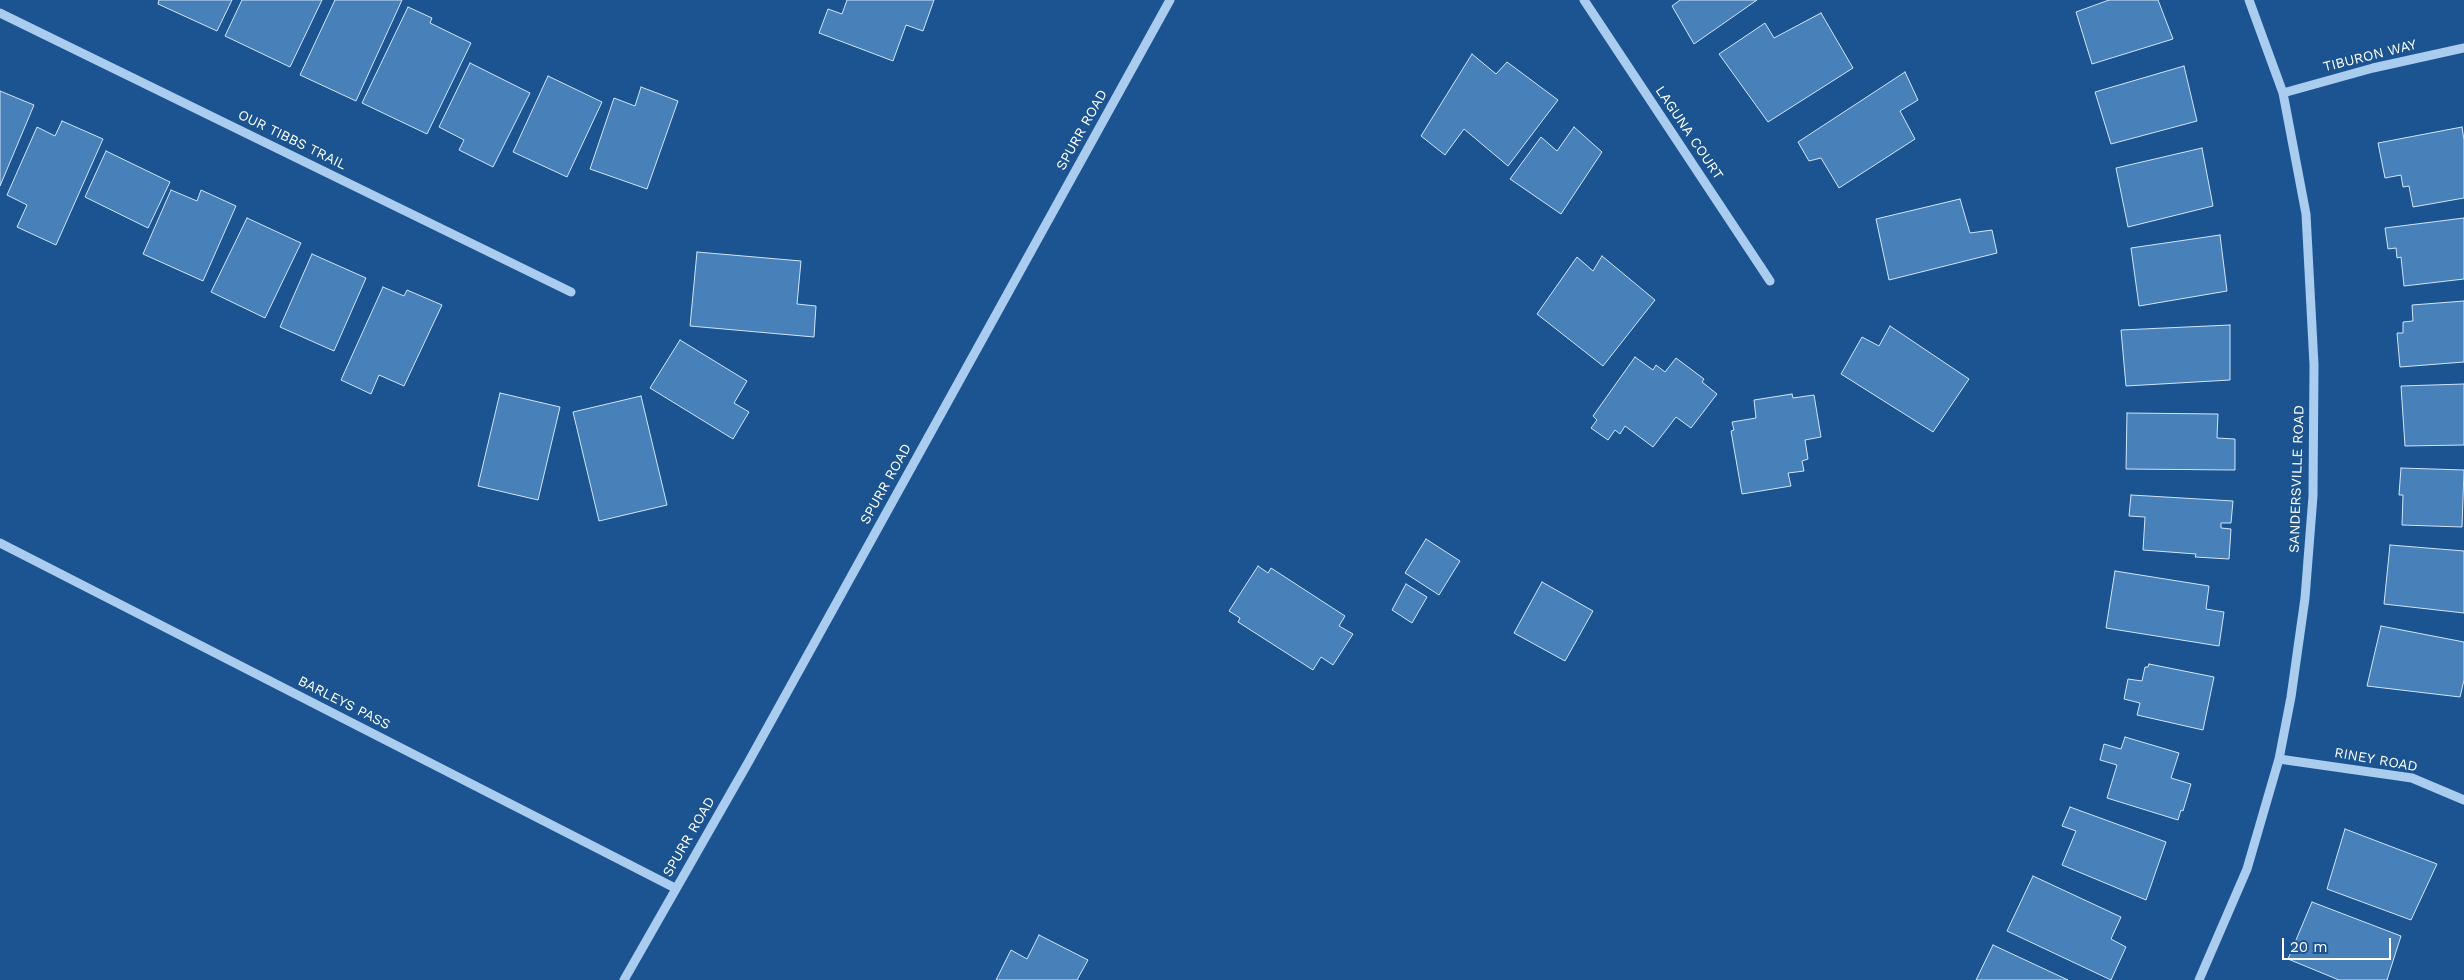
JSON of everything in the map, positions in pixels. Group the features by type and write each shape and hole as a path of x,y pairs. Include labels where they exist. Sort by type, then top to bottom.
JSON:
{"street":[{"name":"SPURR ROAD","path":"624,980 749,761 1170,0"},
{"name":"LAGUNA COURT","path":"1584,0 1770,281"},
{"name":"SANDERSVILLE ROAD","path":"2199,980 2247,869 2279,759 2291,697 2305,598 2314,496 2314,365 2306,214 2283,93 2249,0"},
{"name":"OUR TIBBS TRAIL","path":"0,13 571,292"},
{"name":"TIBURON WAY","path":"2283,93 2373,68 2464,48"},
{"name":"BARLEYS PASS","path":"0,542 675,888"},
{"name":"RINEY ROAD","path":"2279,759 2412,778 2464,800"}],"building":[{"path":"159,0 232,0 217,31 158,4"},
{"path":"242,0 322,0 290,67 225,36"},
{"path":"335,0 402,0 356,101 300,75"},
{"path":"847,0 934,0 923,31 906,25 893,61 819,33 828,9 842,14"},
{"path":"1680,0 1757,0 1694,44 1672,6"},
{"path":"2109,0 2158,0 2173,39 2092,64 2076,12"},
{"path":"408,7 432,18 430,23 471,43 427,134 362,103"},
{"path":"1821,13 1853,68 1768,122 1719,54 1765,23 1774,38"},
{"path":"1472,54 1496,74 1507,62 1558,100 1508,166 1464,129 1445,155 1421,136"},
{"path":"470,63 530,93 493,167 459,150 464,140 439,127"},
{"path":"2184,66 2197,121 2111,144 2095,92"},
{"path":"1905,72 1918,100 1900,111 1915,139 1839,188 1821,158 1809,161 1798,142"},
{"path":"548,76 602,102 567,177 513,152"},
{"path":"641,87 678,101 647,189 590,169 614,98 635,106"},
{"path":"0,91 34,105 0,186"},
{"path":"62,121 103,139 56,245 17,227 27,205 7,195 37,127 55,136"},
{"path":"1574,127 1602,152 1561,214 1510,179 1541,137 1557,151"},
{"path":"2462,127 2464,140 2464,198 2413,207 2409,186 2403,187 2401,175 2385,178 2378,143"},
{"path":"2202,148 2213,206 2128,227 2116,168"},
{"path":"106,151 170,182 148,228 85,197"},
{"path":"171,190 197,201 201,190 236,206 203,281 143,254"},
{"path":"1960,199 1970,233 1992,230 1997,253 1889,280 1876,219"},
{"path":"247,218 301,243 265,318 211,292"},
{"path":"2464,218 2464,279 2404,286 2401,257 2397,258 2396,248 2388,249 2385,228"},
{"path":"2220,235 2227,291 2139,306 2131,248"},
{"path":"697,252 801,261 797,304 816,306 814,337 690,326"},
{"path":"312,254 366,278 334,351 280,327"},
{"path":"1602,256 1655,300 1603,366 1537,314 1577,257 1593,271"},
{"path":"383,287 404,296 407,290 442,305 404,386 379,375 371,394 341,380"},
{"path":"2464,301 2464,362 2400,367 2397,333 2403,333 2403,322 2413,321 2412,305"},
{"path":"2230,325 2230,380 2126,386 2121,330"},
{"path":"1890,326 1969,379 1933,432 1841,374 1862,337 1879,346"},
{"path":"680,340 747,381 734,403 749,412 733,439 650,388"},
{"path":"1635,357 1653,370 1656,365 1665,372 1676,358 1704,379 1702,382 1717,394 1691,428 1676,417 1653,447 1625,426 1620,434 1615,430 1608,440 1591,428 1597,420 1593,416"},
{"path":"2464,384 2464,445 2405,446 2401,386"},
{"path":"500,393 560,407 538,500 478,486"},
{"path":"1792,394 1793,398 1814,395 1821,437 1805,440 1808,459 1802,461 1804,471 1788,473 1791,486 1742,494 1731,431 1734,430 1732,422 1756,418 1754,400"},
{"path":"641,396 667,505 599,521 573,412"},
{"path":"2127,413 2218,414 2217,438 2235,439 2235,470 2126,469"},
{"path":"2401,468 2464,470 2462,527 2402,525 2403,495 2399,495"},
{"path":"2131,495 2233,501 2231,523 2221,523 2221,528 2231,529 2229,559 2195,557 2196,554 2143,550 2145,517 2129,516"},
{"path":"1426,539 1460,561 1439,595 1405,573"},
{"path":"2390,545 2464,551 2464,613 2384,604"},
{"path":"1258,566 1268,573 1271,568 1345,616 1339,626 1353,634 1333,665 1321,657 1313,670 1238,622 1240,618 1229,611"},
{"path":"2115,571 2209,586 2206,609 2224,612 2219,646 2106,628"},
{"path":"1542,582 1593,611 1565,661 1514,633"},
{"path":"1406,584 1427,597 1412,623 1392,610"},
{"path":"2381,626 2464,642 2464,680 2460,697 2367,686"},
{"path":"2149,664 2214,677 2203,730 2137,715 2140,703 2124,699 2128,679 2142,681 2145,667 2148,667"},
{"path":"2125,737 2179,753 2171,778 2191,784 2183,811 2181,810 2178,820 2107,798 2117,765 2100,760 2104,744 2121,749"},
{"path":"2070,807 2166,842 2146,900 2062,865 2076,831 2062,826"},
{"path":"2345,829 2437,864 2411,920 2327,889"},
{"path":"2033,876 2121,917 2111,939 2126,947 2111,980 2007,931"},
{"path":"2312,902 2401,936 2387,980 2339,980 2288,959"},
{"path":"1039,935 1088,960 1077,980 996,980 1011,950 1027,959"},
{"path":"1993,945 2068,980 1976,980"}]}
